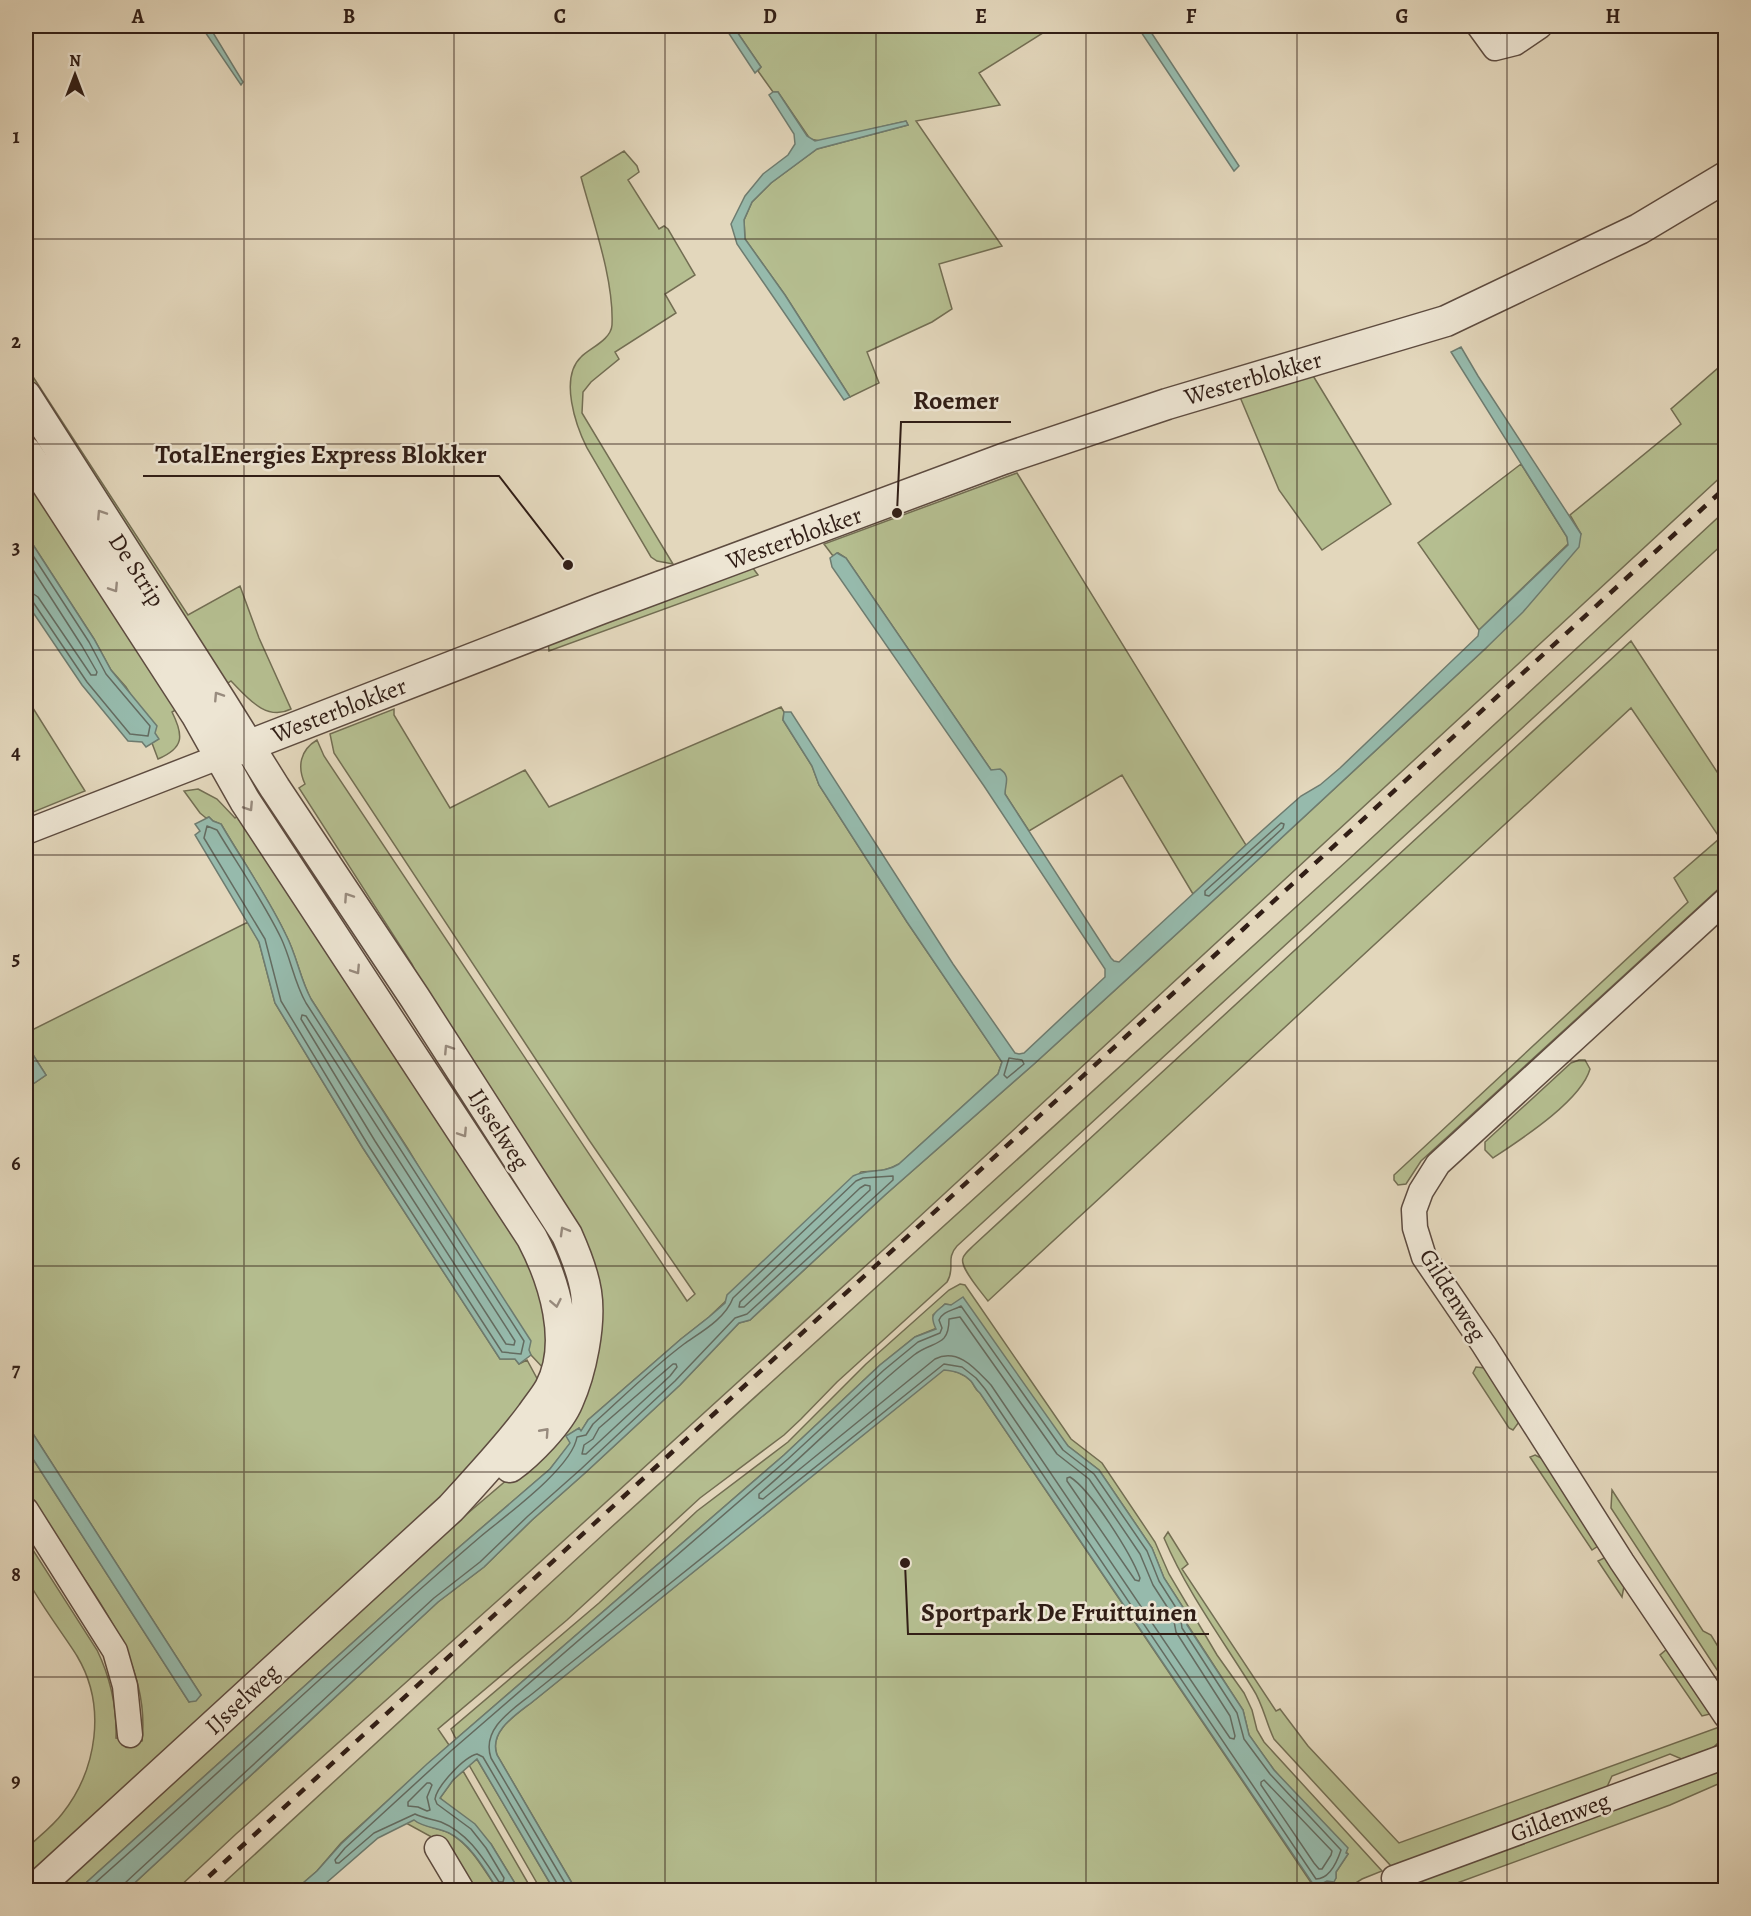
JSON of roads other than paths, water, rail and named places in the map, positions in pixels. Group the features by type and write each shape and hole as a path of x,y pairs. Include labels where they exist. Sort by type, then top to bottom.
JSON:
{"street":[{"path":"1479,26 1495,48 1515,43 1540,26"},
{"name":"Westerblokker","path":"26,832 600,609 1003,459 1167,404 1446,321 1638,229 1725,177"},
{"name":"De Strip","path":"26,396 249,745"},
{"name":"De Strip","path":"26,452 196,714 219,757"},
{"name":"IJsselweg","path":"249,745 275,789 415,998 567,1235 579,1263 588,1311 579,1368 568,1402 548,1430 513,1464 451,1508"},
{"name":"IJsselweg","path":"34,1890 451,1508 511,1443 551,1387 559,1359 561,1332 555,1297 545,1263 532,1238 245,801 219,757"},
{"name":"Gildenweg","path":"1725,900 1438,1164 1421,1191 1414,1210 1415,1228 1424,1257 1484,1345 1622,1562 1725,1716"},
{"path":"26,1510 116,1651 125,1686 130,1735"},
{"name":"Gildenweg","path":"1394,1878 1725,1756"},
{"path":"437,1848 462,1890"}],"water":[{"path":"201,26 209,26 243,82 241,85"},
{"path":"724,26 733,26 761,67 755,73"},
{"path":"1137,26 1147,26 1239,166 1234,171"},
{"path":"778,92 807,136 815,141 906,121 908,125 817,149 771,183 752,202 744,220 745,239 785,295 850,397 844,400 737,244 731,224 745,196 763,174 788,155 795,144 794,134 769,95"},
{"path":"1461,347 1581,534 1579,547 1523,612 1262,856 1034,1064 885,1195 750,1320 739,1323 680,1385 484,1567 438,1602 127,1890 78,1890 450,1555 550,1469 570,1443 566,1436 579,1428 581,1431 588,1420 725,1303 727,1295 853,1176 887,1169 899,1164 998,1074 1002,1062 907,922 819,785 812,766 783,720 784,712 791,712 953,964 1015,1053 1024,1053 1105,977 1105,969 984,786 832,567 830,558 837,553 846,558 991,770 1000,769 1005,774 1007,780 1005,794 1111,958 1119,962 1301,796 1320,785 1340,768 1478,636 1479,630 1568,545 1567,537 1451,352"},
{"path":"26,534 94,639 111,670 157,726 155,733 159,739 146,747 142,742 128,741 82,685 26,602"},
{"path":"209,817 221,824 271,907 290,943 311,999 531,1341 529,1350 531,1355 519,1364 515,1359 500,1359 363,1148 275,1003 259,942 195,835 200,831 195,824"},
{"path":"26,1044 46,1075 33,1084 26,1073"},
{"path":"963,1297 1068,1446 1099,1470 1152,1548 1164,1578 1186,1612 1187,1625 1243,1710 1249,1735 1274,1770 1348,1848 1346,1853 1348,1854 1336,1872 1334,1882 1327,1881 1317,1886 1313,1884 980,1393 965,1376 944,1370 514,1716 501,1730 495,1746 497,1755 576,1890 554,1890 477,1759 453,1780 440,1798 475,1824 491,1844 519,1890 498,1890 477,1858 457,1838 414,1820 378,1838 318,1890 295,1890 427,1764 784,1455 880,1365 915,1337 936,1329 933,1317 938,1310 945,1304 951,1305"},
{"path":"26,1423 201,1695 196,1701 189,1702 26,1448"}],"railway":[{"path":"194,1890 1726,487"}],"place":[{"name":"Roemer","path":"897,513"},
{"name":"TotalEnergies Express Blokker","path":"568,565"},
{"name":"Sportpark De Fruittuinen","path":"905,1563"}]}
